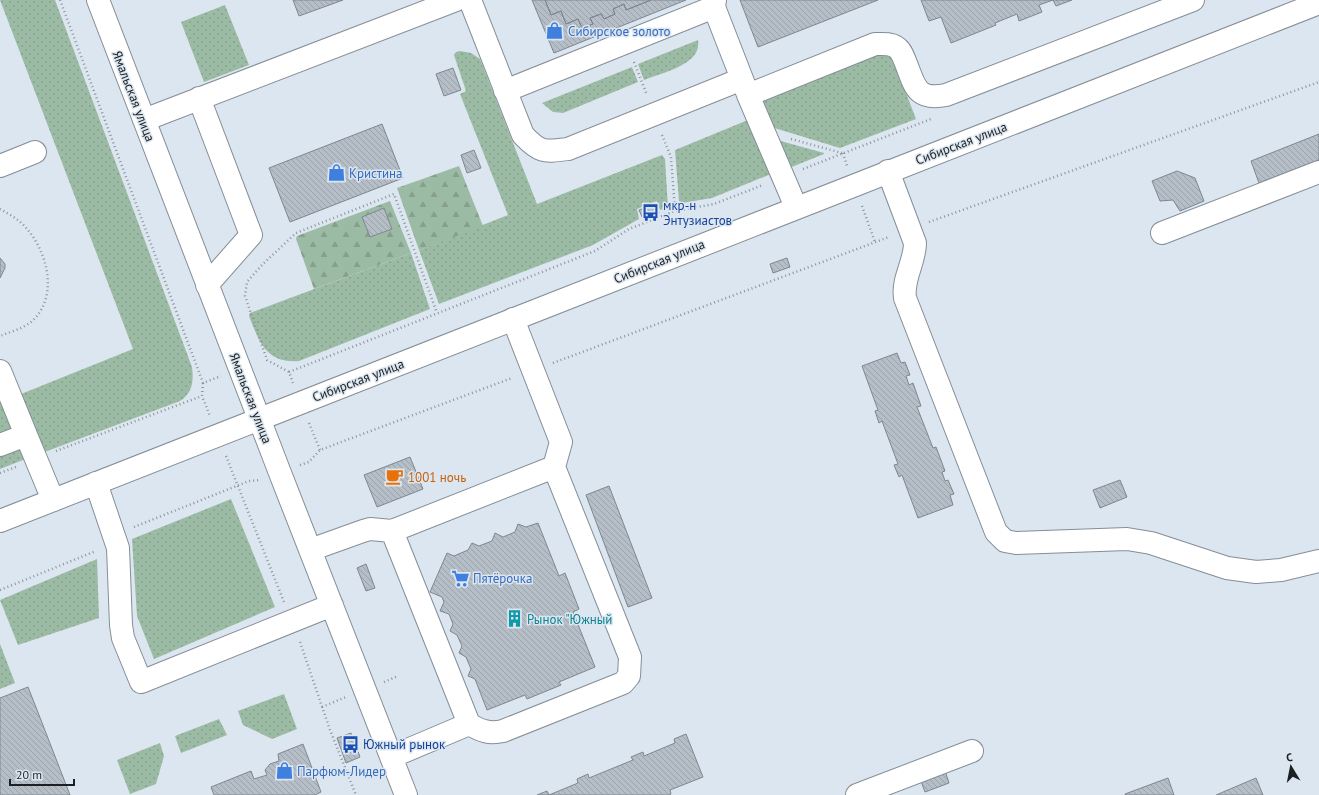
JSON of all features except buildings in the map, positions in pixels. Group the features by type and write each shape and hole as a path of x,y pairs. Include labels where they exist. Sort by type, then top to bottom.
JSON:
{"main road":[{"name":"Ямальская улица","path":"98,0 207,285 406,795"},
{"path":"144,120 456,0"},
{"path":"470,0 523,135 536,148 549,151 568,149 745,87 875,44 887,44 897,48 902,54 915,86 921,93 932,98 946,95 1193,0"},
{"path":"505,91 714,3 745,87 796,208"},
{"name":"Сибирская улица","path":"0,521 1319,3"},
{"path":"199,98 251,235 207,285"},
{"path":"0,166 35,152"},
{"path":"888,171 915,243 915,252 904,288 905,298 996,532 1005,541 1016,544 1127,539 1151,543 1227,568 1256,572 1281,570 1319,561"},
{"path":"1162,233 1319,172"},
{"path":"392,531 469,724 482,731 492,734 503,731 623,683 629,676 630,657 554,467 561,442 513,319"},
{"path":"0,371 53,500"},
{"path":"0,445 26,435"},
{"path":"310,550 362,531 392,531 554,467"},
{"path":"96,483 118,548 121,625 124,638 141,682 332,605"},
{"path":"391,757 469,724"},
{"path":"857,795 972,751"}],"path":[{"path":"60,0 203,383 202,396 239,485 292,621 330,730 356,795"},
{"path":"309,462 320,450 910,229 1319,82"},
{"path":"437,313 394,194 296,233 262,265 247,282 245,296 267,360 289,372 595,251 629,229 675,211 714,204 934,118 932,98"},
{"path":"764,131 843,153"},
{"path":"0,209 13,216 27,228 37,244 44,260 48,278 47,292 37,315 21,328 0,336"},
{"path":"203,383 267,360"},
{"path":"0,473 202,396"},
{"path":"0,590 91,554 135,526 239,485 262,479"}],"green space":[{"path":"0,0 55,0 193,372 190,391 180,401 42,453 16,396 133,349"},
{"path":"225,5 249,65 204,82 181,22"},
{"path":"698,40 698,49 688,62 644,80 638,64"},
{"path":"460,51 471,53 480,59 537,204 662,155 665,159 668,208 660,210 657,201 637,209 639,219 593,245 439,304 419,250 508,215 460,94 466,91 454,55 456,52"},
{"path":"877,54 886,55 893,59 916,119 840,148 771,127 760,100"},
{"path":"632,67 638,82 563,113 553,112 542,103"},
{"path":"748,120 771,174 712,198 682,203 679,201 675,150"},
{"path":"777,140 824,153 824,154 789,168"},
{"path":"459,166 483,226 419,250 397,188"},
{"path":"390,201 411,253 314,289 296,239 297,236"},
{"path":"411,253 430,309 299,361 288,361 271,355 265,349 256,334 249,316 250,313"},
{"path":"5,400 18,431 0,439 0,402"},
{"path":"18,443 28,458 0,469 0,450"},
{"path":"231,499 275,607 154,659 137,616 132,539"},
{"path":"97,559 99,618 18,645 0,600"},
{"path":"0,644 15,683 0,689"},
{"path":"284,694 297,729 272,739 243,725 238,711"},
{"path":"219,719 227,735 181,753 175,736"},
{"path":"160,743 164,756 156,784 130,794 117,760"}],"place":[{"name":"Сибирское золото","path":"555,31"},
{"name":"Кристина","path":"336,173"},
{"name":"мкр-н Энтузиастов","path":"650,212"},
{"name":"1001 ночь","path":"395,477"},
{"name":"Пятёрочка","path":"460,578"},
{"name":"Рынок \"Южный","path":"514,619"},
{"name":"Южный рынок","path":"350,744"},
{"name":"Парфюм-Лидер","path":"284,771"}]}
